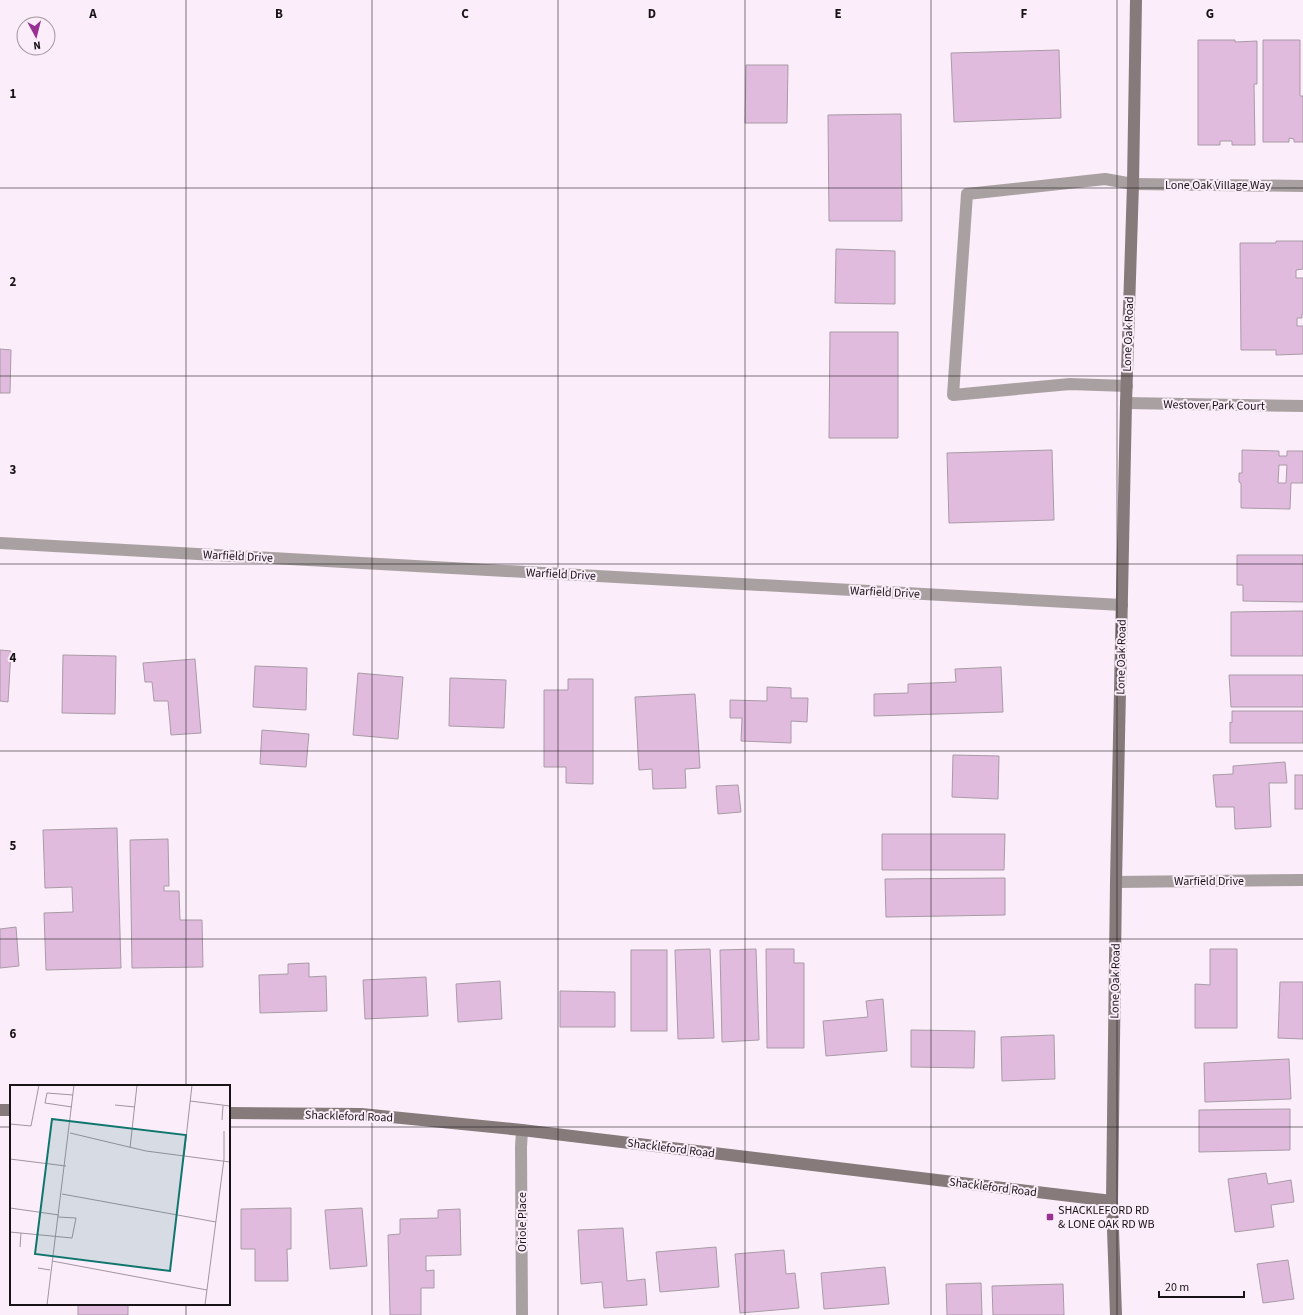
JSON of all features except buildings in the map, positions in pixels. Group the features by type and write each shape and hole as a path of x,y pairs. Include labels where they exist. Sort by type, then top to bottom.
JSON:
{"street":[{"name":"Lone Oak Road","path":"1116,1315 1112,1201 1116,882 1126,386 1133,184 1136,0"},
{"name":"Lone Oak Village Way","path":"1126,386 1070,384 953,395 967,194 1105,179 1133,184 1303,186"},
{"name":"Westover Park Court","path":"1126,403 1303,406"},
{"name":"Warfield Drive","path":"0,543 1122,605"},
{"name":"Warfield Drive","path":"1116,882 1303,880"},
{"name":"Shackleford Road","path":"230,1113 361,1114 522,1130 1112,1201"},
{"name":"Oriole Place","path":"522,1130 522,1315"}],"place":[{"name":"SHACKLEFORD RD & LONE OAK RD WB","path":"1050,1217"}]}
